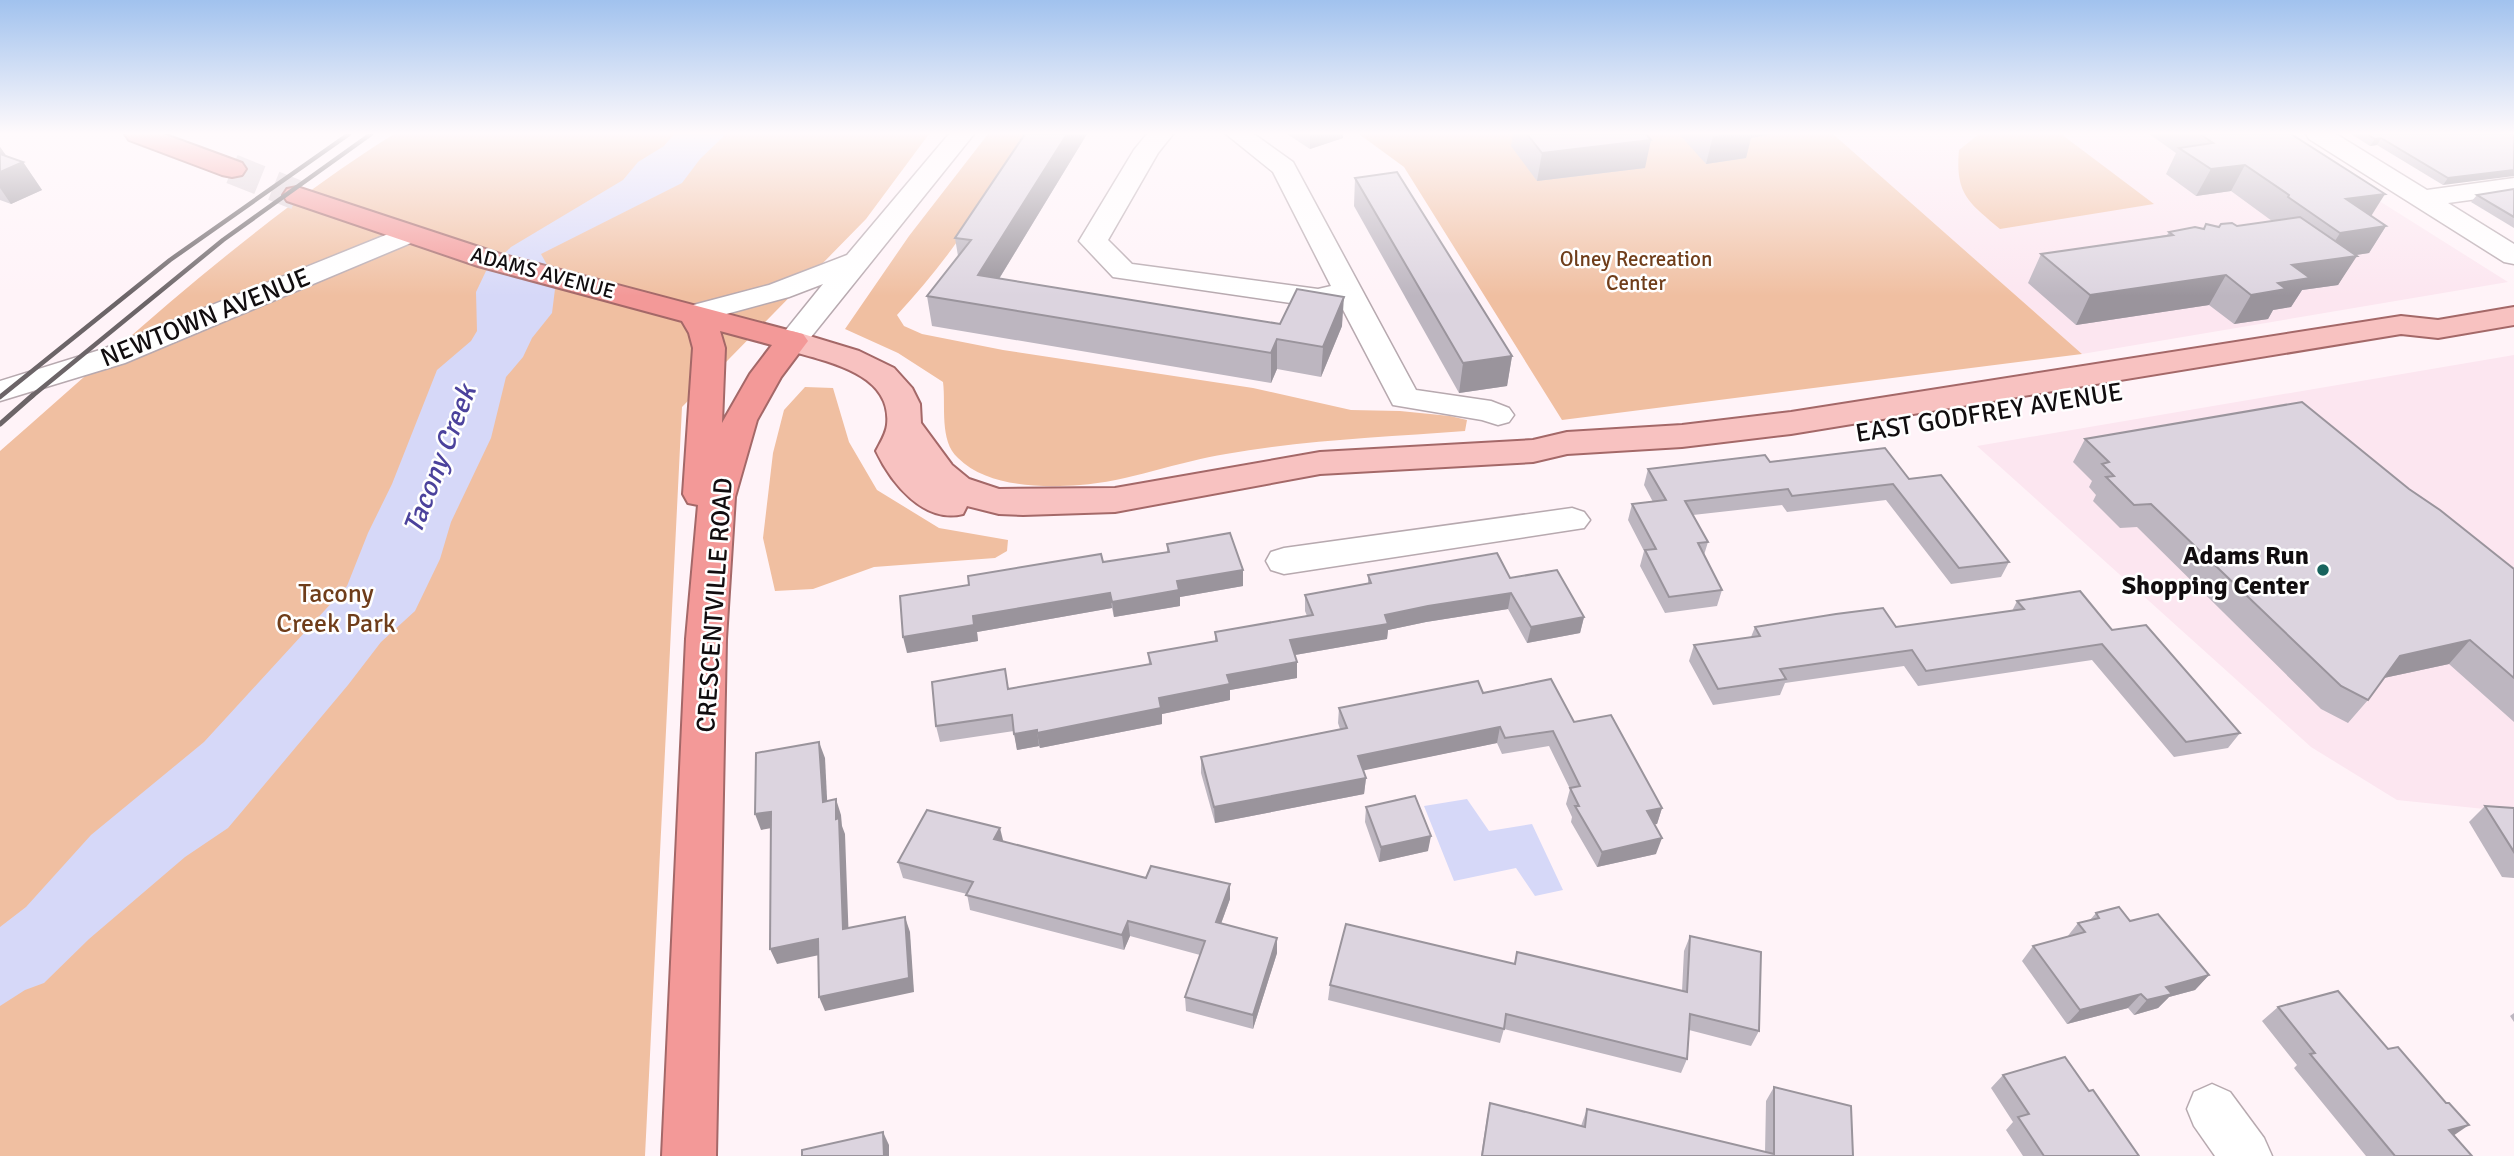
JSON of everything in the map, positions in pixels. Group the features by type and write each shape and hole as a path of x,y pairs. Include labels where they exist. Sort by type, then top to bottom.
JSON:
{"highway":[{"name":"ADAMS AVENUE","path":"297,195 489,260 792,341"},
{"path":"694,314 705,333 709,348 701,495 707,634"},
{"name":"CRESCENTVILLE ROAD","path":"689,1156 707,634 717,497 731,443 750,400 792,341"}],"main road":[{"name":"EAST GODFREY AVENUE","path":"792,341 875,369 896,389 904,426 894,451 901,469 914,483 954,507 981,514 1035,519 1092,512 1115,500 1320,463 1515,436 1567,443 1693,435 1791,423 2401,324 2438,329 2514,316"}],"street":[{"name":"CRESCENTVILLE ROAD","path":"792,341 917,188"},
{"path":"1124,188 1093,241 1123,271 1318,298 1348,291"},
{"path":"1294,188 1404,398 1491,411 1515,436"},
{"path":"2404,188 2514,256"},
{"path":"2422,199 2500,188"},
{"name":"NEWTOWN AVENUE","path":"0,391 114,356 408,234"},
{"path":"694,314 779,291 856,262"},
{"path":"1284,561 1572,520"},
{"path":"2212,1109 2245,1156"}],"shaded area":[{"path":"1894,188 2359,188 2508,282 2082,354"},
{"name":"Adams Run Shopping Center","path":"2514,355 2514,812 2397,800 2311,747 1977,446"}],"green space":[{"name":"Tacony Creek Park","path":"315,188 889,188 866,219 682,407 645,1156 0,1156 0,451 191,285"},
{"path":"946,188 992,188 952,249 897,315 904,326 922,334 1003,350 1253,388 1351,410 1450,416 1467,420 1465,431 1345,439 1256,449 1208,457 1116,480 1080,485 1016,484 984,475 958,458 948,442 943,382 898,353 845,329 909,236"},
{"name":"Olney Recreation Center","path":"1417,188 1894,188 2082,354 1562,420"},
{"path":"1962,188 2133,188 2154,204 2000,229 1966,196"},
{"path":"805,387 833,388 849,442 877,490 939,528 1008,540 1007,551 995,558 874,567 813,589 775,591 763,538 773,453 784,410"}],"water":[{"name":"Tacony Creek","path":"610,188 672,188 541,254 556,281 552,313 532,338 523,357 506,377 491,438 451,522 440,559 415,611 381,642 228,828 185,857 89,939 44,983 25,990 0,1006 0,927 26,907 91,835 204,742 347,586 368,533 392,484 437,370 471,341 477,331 476,292 486,271 511,247"},
{"path":"1467,799 1489,831 1532,824 1563,890 1535,896 1516,868 1454,881 1424,806"}],"building":[{"path":"989,188 1033,188 978,275 1280,324 1297,289 1344,297 1323,347 1277,339 1271,353 927,296 971,240 955,238"},
{"path":"1361,188 1407,188 1512,356 1463,363"},
{"path":"2279,188 2376,188 2385,194 2346,199 2386,226 2340,233 2288,197 2289,195"},
{"path":"2514,189 2514,217 2477,195"},
{"path":"2300,217 2357,256 2292,265 2310,278 2278,283 2286,289 2251,295 2226,275 2090,295 2041,254 2173,235 2169,232 2195,227 2204,229 2206,224 2219,227 2221,224 2232,223 2237,226"},
{"name":"Adams Run Shopping Center","path":"2302,402 2409,489 2514,569 2514,678 2470,640 2400,656 2368,700 2341,686 2151,504 2134,505 2106,477 2114,476 2102,464 2109,462 2085,439"},
{"path":"1885,448 1909,479 1941,475 2009,562 1959,568 1893,484 1792,496 1788,489 1685,501 1708,542 1698,543 1722,590 1669,597 1645,550 1656,549 1632,504 1666,500 1648,469 1765,455 1770,462"},
{"path":"1230,533 1243,570 1177,581 1179,590 1112,602 1110,593 973,616 974,625 903,637 900,596 969,585 968,576 1101,554 1103,562 1169,552 1167,544"},
{"path":"1497,553 1510,578 1557,570 1584,617 1531,627 1511,593 1428,606 1385,615 1388,624 1290,640 1297,662 1227,675 1230,684 1159,698 1161,708 1037,733 1037,730 1014,734 1012,715 936,726 932,682 1005,669 1008,689 1151,664 1148,653 1217,641 1215,632 1313,615 1305,595 1371,583 1368,575"},
{"path":"2080,591 2112,630 2146,625 2240,733 2186,742 2102,644 1926,671 1912,650 1780,669 1786,679 1718,689 1694,645 1760,636 1755,627 1836,614 1883,608 1896,627 2024,609 2017,601"},
{"path":"1551,679 1574,722 1611,715 1662,808 1647,811 1662,838 1602,852 1575,806 1579,806 1570,788 1580,786 1553,731 1505,738 1500,727 1358,756 1366,778 1214,807 1201,757 1347,728 1339,708 1478,681 1483,693"},
{"path":"819,742 823,802 836,799 836,819 839,818 843,929 905,917 909,978 819,997 818,939 770,949 771,812 755,814 756,753"},
{"path":"1415,796 1431,836 1381,847 1366,807"},
{"path":"2485,806 2514,808 2514,852"},
{"path":"927,810 1000,828 994,839 1146,878 1151,866 1230,884 1216,922 1277,938 1253,1015 1185,997 1205,941 1128,921 1122,935 966,895 973,882 898,862"},
{"path":"2119,907 2130,921 2158,914 2209,975 2166,987 2172,994 2147,1000 2141,994 2080,1010 2033,946 2085,932 2078,923 2099,918 2096,913"},
{"path":"1346,924 1515,964 1517,952 1687,992 1690,936 1761,952 1759,1031 1690,1014 1687,1059 1506,1014 1504,1029 1330,985"},
{"path":"2338,991 2388,1049 2398,1047 2446,1103 2469,1125 2449,1130 2472,1156 2395,1156 2310,1054 2315,1053 2278,1007"},
{"path":"2065,1057 2089,1091 2093,1090 2139,1156 2044,1156 2018,1117 2029,1114 2003,1075"},
{"path":"1774,1087 1851,1106 1853,1156 1482,1156 1490,1103 1585,1127 1587,1109 1774,1154"},
{"path":"883,1132 884,1156 802,1156 802,1150"}],"tunnel":[{"path":"279,188 297,195"}],"railway":[{"path":"0,397 170,260 272,188"},
{"path":"31,397 223,240 296,188"},
{"path":"0,424 33,395"}],"place":[{"name":"Adams Run Shopping Center","path":"2323,570"}]}
